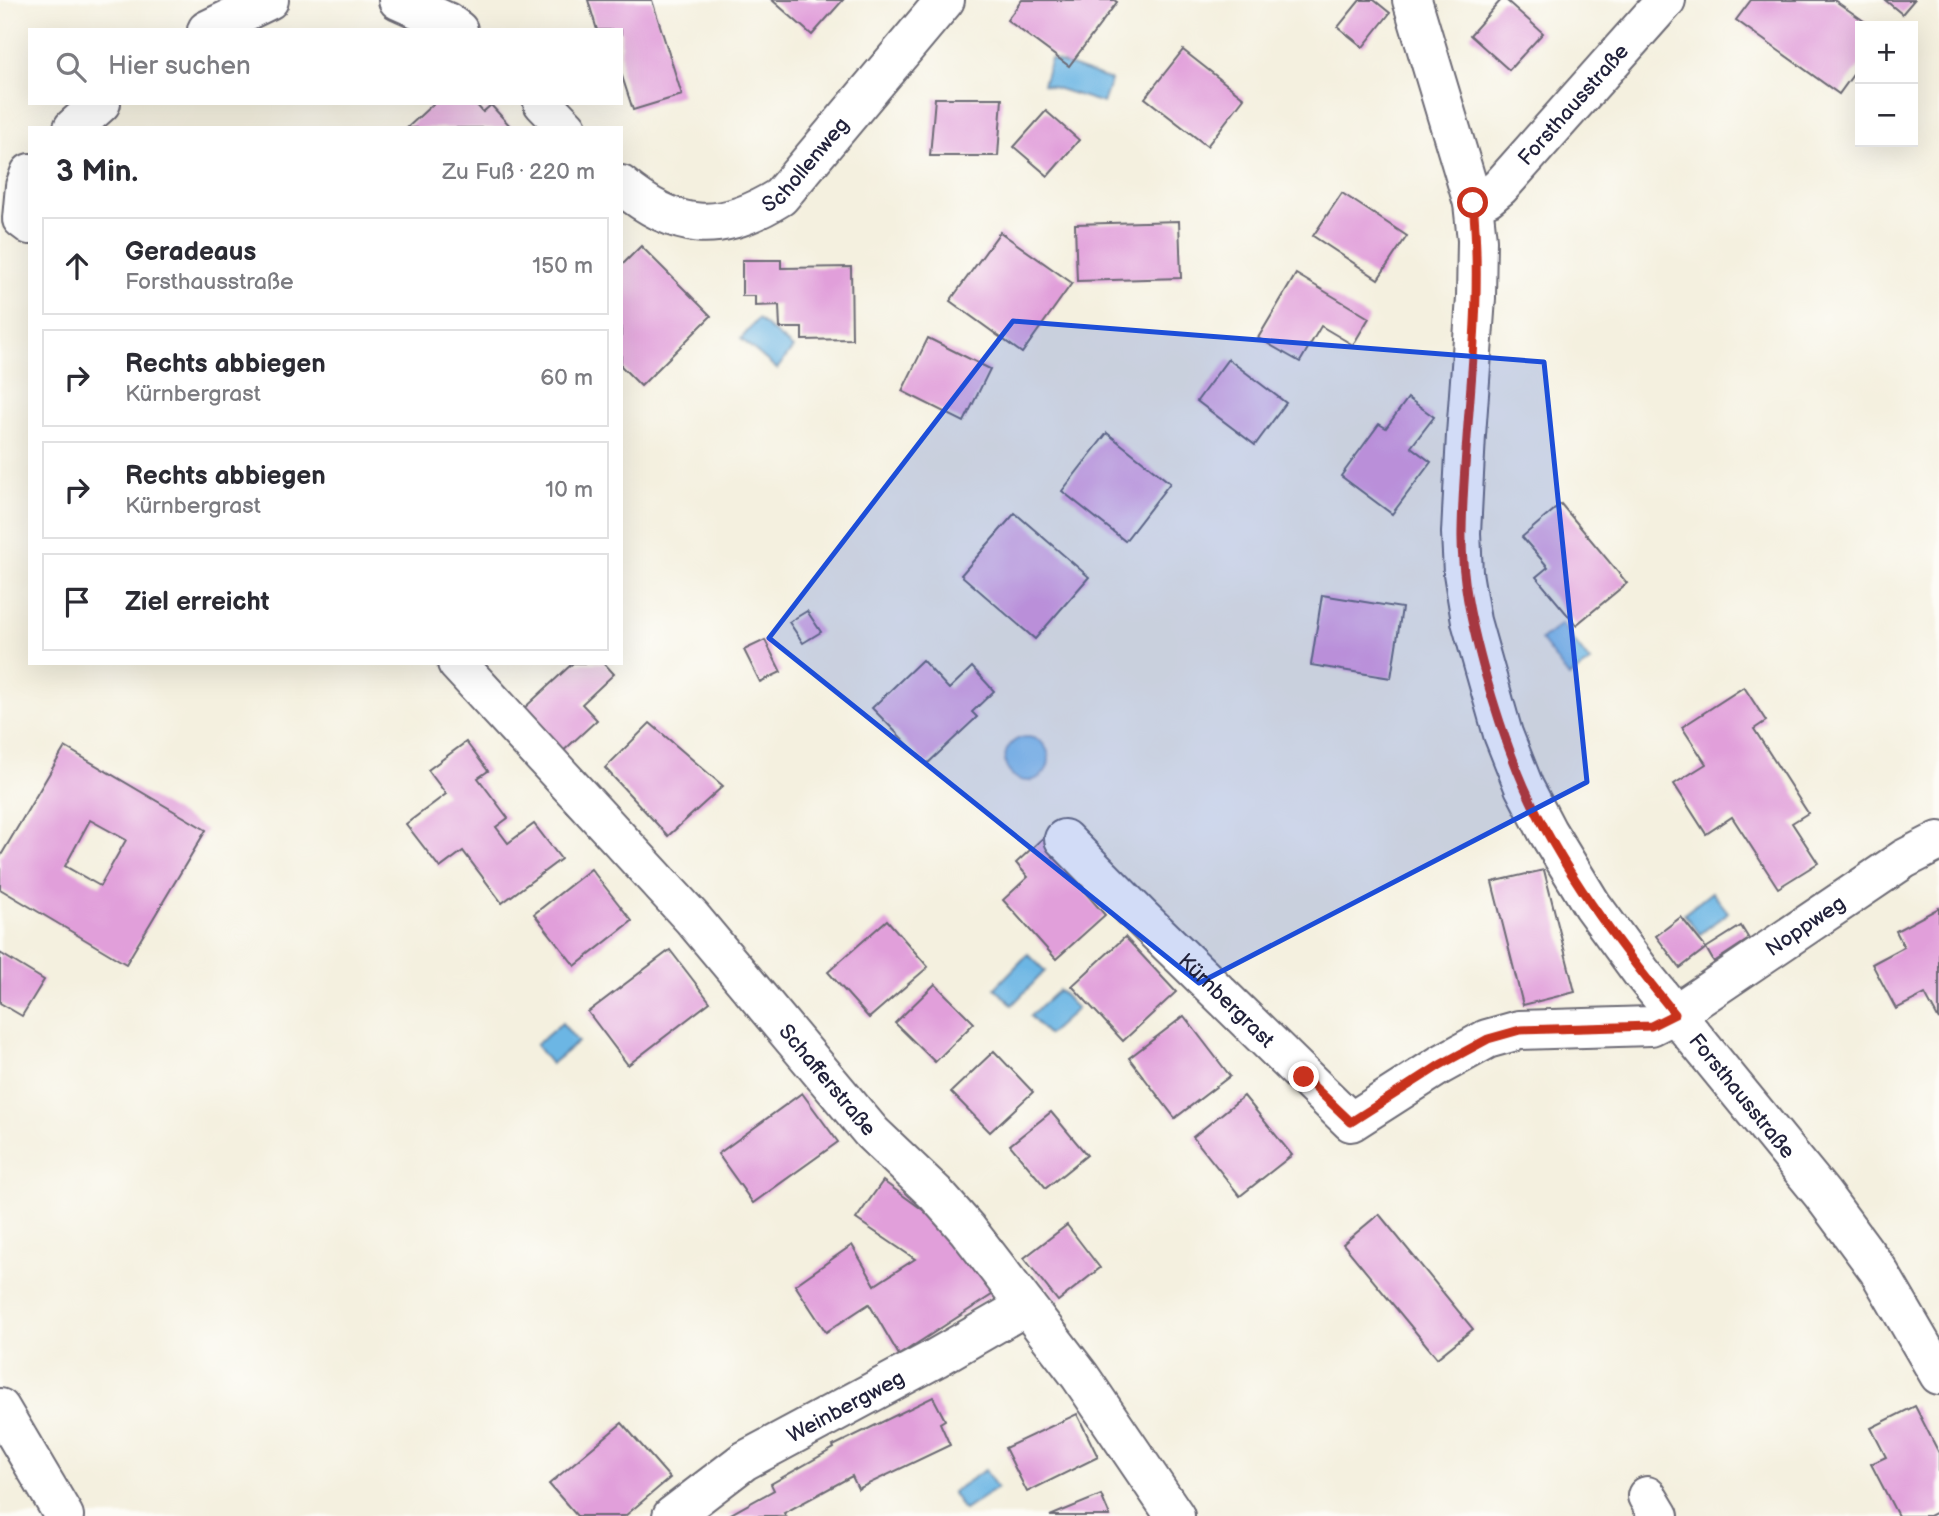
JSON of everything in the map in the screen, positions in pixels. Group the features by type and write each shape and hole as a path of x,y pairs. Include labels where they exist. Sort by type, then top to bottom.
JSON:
{"street":[{"path":"211,28 269,0"},
{"path":"398,0 454,28"},
{"name":"Schollenweg","path":"623,186 658,211 690,223 718,223 754,213 780,197 945,0"},
{"name":"Forsthausstraße","path":"1412,0 1473,203 1476,298 1461,533 1463,573 1471,621 1503,734 1524,787 1541,820 1592,905 1675,1014 1822,1194 1878,1270 1939,1375"},
{"name":"Forsthausstraße","path":"1473,203 1488,197 1500,187 1666,0"},
{"path":"75,126 99,105"},
{"path":"545,105 564,126"},
{"path":"26,222 25,186 28,178"},
{"name":"Schafferstraße","path":"459,665 692,918 872,1133 967,1229 1080,1376 1175,1516"},
{"name":"Kürnbergrast","path":"1064,839 1351,1122 1440,1065 1488,1039 1520,1030 1651,1026 1675,1014"},
{"name":"Noppweg","path":"1675,1014 1904,859 1939,841"},
{"name":"Weinbergweg","path":"672,1516 744,1461 936,1358 1026,1306"},
{"path":"0,1408 64,1516"}],"highlighted area":[{"path":"1013,321 1544,362 1587,782 1199,983 769,638"}],"water":[{"path":"1051,59 1111,80 1103,103 1043,84"},
{"path":"758,319 793,348 777,369 741,339"},
{"path":"1561,624 1590,662 1569,677 1541,640"},
{"path":"1027,737 1042,744 1049,759 1042,774 1027,781 1012,774 1005,759 1012,744"},
{"path":"1712,892 1728,912 1700,934 1684,914"},
{"path":"1028,954 1045,971 1012,1005 995,988"},
{"path":"1059,990 1077,1009 1048,1035 1030,1016"},
{"path":"562,1023 578,1042 551,1064 536,1045"},
{"path":"985,1470 997,1488 964,1510 952,1492"}],"building":[{"path":"588,0 652,0 682,95 633,110 623,79 623,28 596,28"},
{"path":"772,0 843,0 812,35"},
{"path":"1022,0 1117,2 1069,66 1007,20"},
{"path":"1360,0 1374,0 1390,13 1363,47 1338,27"},
{"path":"1501,0 1506,0 1543,33 1509,70 1470,35"},
{"path":"1751,0 1834,0 1864,21 1855,21 1855,72 1839,94 1736,20"},
{"path":"1885,0 1914,0 1902,14"},
{"path":"1183,50 1244,98 1207,146 1145,98"},
{"path":"935,98 1002,98 998,156 930,156"},
{"path":"432,105 477,105 483,112 491,105 510,126 409,126"},
{"path":"1046,111 1079,140 1048,176 1014,147"},
{"path":"1342,193 1407,236 1378,279 1313,236"},
{"path":"1179,221 1181,278 1077,281 1075,224"},
{"path":"1000,232 1072,283 1022,353 950,301"},
{"path":"641,246 711,316 641,386 623,368 623,264"},
{"path":"742,260 781,260 781,268 851,267 852,339 802,340 802,328 780,328 779,305 755,306 755,296 742,296"},
{"path":"1296,274 1369,318 1353,345 1321,326 1300,362 1258,338"},
{"path":"928,338 990,369 964,422 902,391"},
{"path":"1228,359 1286,403 1255,445 1197,401"},
{"path":"1408,398 1434,417 1411,447 1431,462 1392,514 1341,476 1379,424 1386,428"},
{"path":"1107,433 1170,483 1125,541 1062,491"},
{"path":"1561,504 1627,583 1576,625 1536,577 1548,567 1522,537"},
{"path":"1015,513 1089,577 1035,639 961,575"},
{"path":"1322,595 1402,608 1391,678 1311,665"},
{"path":"807,611 821,632 803,643 789,622"},
{"path":"765,640 781,672 760,682 744,650"},
{"path":"922,660 949,689 972,667 994,691 972,712 977,717 927,764 872,708"},
{"path":"571,665 606,665 614,674 582,704 597,720 560,754 521,711"},
{"path":"1744,687 1766,721 1754,729 1808,813 1792,823 1818,863 1778,888 1732,817 1706,834 1674,784 1706,764 1682,727"},
{"path":"650,723 723,786 668,836 605,768"},
{"path":"466,742 488,771 478,778 508,818 496,827 508,843 534,824 561,859 502,903 463,851 440,868 406,824 446,794 428,770"},
{"path":"65,747 206,830 126,964 0,889 0,857","holes":["90,820 126,840 100,886 65,866"]},
{"path":"1045,836 1074,868 1068,873 1105,915 1056,959 1003,900 1028,877 1016,863"},
{"path":"591,869 632,921 575,966 534,914"},
{"path":"1544,870 1575,992 1523,1005 1492,882"},
{"path":"1939,908 1939,1020 1925,994 1896,1009 1872,964 1904,947 1896,931"},
{"path":"1681,917 1706,948 1680,968 1656,936"},
{"path":"887,920 928,967 869,1018 828,972"},
{"path":"1741,926 1749,939 1714,962 1706,948"},
{"path":"1125,937 1176,992 1123,1041 1072,986"},
{"path":"670,950 710,1002 628,1065 588,1012"},
{"path":"0,953 44,980 22,1016 0,1003"},
{"path":"935,984 974,1023 935,1062 895,1023"},
{"path":"1184,1016 1230,1076 1175,1118 1129,1058"},
{"path":"994,1051 1033,1092 990,1132 951,1092"},
{"path":"802,1093 838,1142 753,1203 718,1154"},
{"path":"1244,1096 1292,1155 1240,1196 1193,1137"},
{"path":"1051,1112 1087,1155 1046,1188 1010,1145"},
{"path":"883,1181 956,1234 1001,1289 899,1355 869,1304 826,1332 795,1285 852,1245 875,1285 915,1259 856,1219"},
{"path":"1379,1214 1473,1329 1437,1358 1343,1244"},
{"path":"1067,1225 1100,1268 1058,1301 1024,1258"},
{"path":"933,1397 945,1420 940,1423 950,1445 858,1489 852,1476 784,1513 786,1516 727,1516 774,1490 771,1484 834,1448 833,1446"},
{"path":"1915,1406 1939,1453 1939,1511 1929,1516 1898,1516 1871,1464 1886,1457 1871,1428"},
{"path":"1077,1414 1098,1457 1027,1492 1005,1448"},
{"path":"622,1423 670,1478 625,1516 577,1516 549,1484"},
{"path":"1101,1495 1110,1516 1050,1516"}],"route":[{"path":"1304,1077 1351,1122 1440,1065 1488,1039 1520,1030 1651,1026 1675,1014 1592,905 1524,787 1503,734 1471,621 1463,573 1461,533 1476,298 1473,203"}]}
